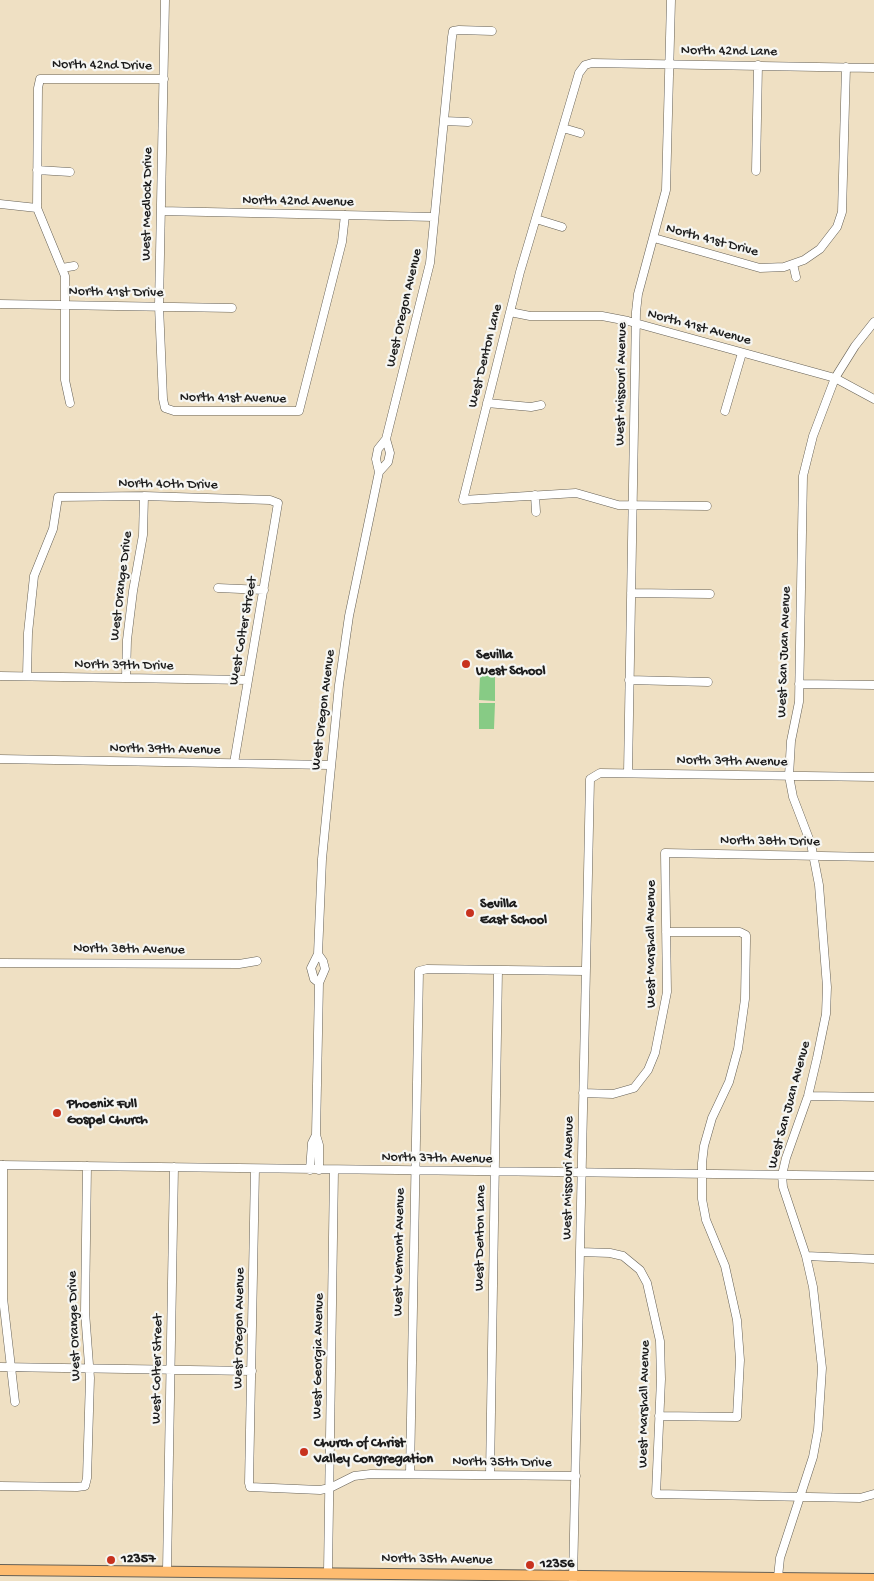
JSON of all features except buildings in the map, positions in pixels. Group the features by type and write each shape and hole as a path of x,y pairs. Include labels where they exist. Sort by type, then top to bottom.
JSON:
{"main road":[{"name":"North 35th Avenue","path":"0,1570 328,1572 573,1578 778,1577 874,1579"}],"street":[{"name":"West Medlock Drive","path":"165,0 159,306 165,408"},
{"name":"West Missouri Avenue","path":"628,773 635,324 638,294 665,200 668,178 671,0"},
{"name":"West Oregon Avenue","path":"319,983 314,979 311,968 318,954 322,858 329,765 349,616 379,472 376,459 378,450 386,439 430,263 453,31 492,31"},
{"name":"North 42nd Lane","path":"584,65 670,64 874,68"},
{"name":"West Denton Lane","path":"535,496 464,500 510,312 562,128 579,73 584,65"},
{"path":"756,171 758,66"},
{"name":"North 41st Drive","path":"654,238 760,268 784,267 813,255 832,236 842,212 846,67"},
{"name":"North 42nd Drive","path":"37,170 38,88 40,79 164,79"},
{"path":"444,120 468,122"},
{"path":"562,128 580,133"},
{"path":"70,172 37,170 37,208 65,276 65,380 70,403"},
{"path":"0,204 37,208"},
{"name":"North 42nd Avenue","path":"161,211 434,217"},
{"name":"North 41st Avenue","path":"165,408 174,411 299,411 342,242 345,215"},
{"path":"536,219 562,227"},
{"path":"793,264 796,277"},
{"path":"62,268 74,266"},
{"name":"North 41st Drive","path":"0,304 232,308"},
{"name":"North 41st Avenue","path":"510,312 530,316 602,316 835,378 874,399"},
{"name":"West San Juan Avenue","path":"778,1577 780,1558 801,1497 818,1430 822,1376 818,1320 806,1256 783,1187 782,1175 786,1158 808,1096 826,1014 827,987 823,915 813,856 793,797 789,776 791,742 796,717 799,684 803,476 813,436 835,378 845,360 874,322"},
{"path":"725,411 742,353"},
{"path":"487,403 531,407 541,405"},
{"path":"536,512 535,496 581,493 613,504 707,506"},
{"name":"North 40th Drive","path":"27,676 28,633 34,576 53,530 58,497 144,496 270,500 278,503"},
{"name":"West Orange Drive","path":"126,678 127,640 132,591 142,535 144,496"},
{"name":"West Colter Street","path":"234,763 278,503"},
{"path":"218,588 264,590"},
{"path":"631,593 710,594"},
{"name":"North 39th Drive","path":"0,676 248,680"},
{"path":"629,680 708,682"},
{"path":"799,684 874,685"},
{"name":"North 39th Avenue","path":"0,760 329,765"},
{"name":"North 39th Avenue","path":"592,777 600,773 874,777"},
{"name":"West Missouri Avenue","path":"573,1578 588,791 592,777"},
{"name":"North 38th Drive","path":"665,853 874,857"},
{"name":"West Marshall Avenue","path":"583,1093 613,1094 636,1091 648,1070 664,1018 667,992 665,853"},
{"path":"659,1416 737,1417 740,1360 737,1320 725,1266 706,1220 702,1199 702,1174 704,1146 712,1118 729,1082 738,1049 745,999 746,935 740,932 666,932"},
{"name":"West Oregon Avenue","path":"318,954 325,965 325,973 319,983 316,1135 319,1170"},
{"name":"North 38th Avenue","path":"0,962 239,964 256,961"},
{"name":"West Vermont Avenue","path":"410,1474 419,971 427,969 498,970"},
{"path":"498,970 585,971"},
{"name":"West Denton Lane","path":"490,1475 498,970"},
{"path":"808,1096 874,1097"},
{"name":"West Oregon Avenue","path":"310,1170 312,1143 316,1135"},
{"path":"2,1165 3,1298 15,1402"},
{"name":"North 37th Avenue","path":"2,1165 874,1176"},
{"name":"West Orange Drive","path":"0,1486 85,1486 87,1478 89,1368 85,1312 88,1166"},
{"name":"West Colter Street","path":"167,1570 174,1167"},
{"name":"West Oregon Avenue","path":"250,1487 248,1483 255,1168"},
{"name":"West Georgia Avenue","path":"328,1572 334,1170"},
{"path":"580,1252 610,1253 630,1261 636,1254"},
{"path":"806,1256 874,1260"},
{"name":"West Marshall Avenue","path":"630,1261 644,1276 657,1324 661,1379 656,1494 801,1497"},
{"path":"0,1367 252,1370"},
{"name":"North 35th Drive","path":"250,1487 330,1488 363,1474 576,1476"},
{"path":"801,1497 860,1498 874,1494"}],"green space":[{"path":"480,675 495,675 495,701 479,700"},
{"path":"479,703 495,703 494,729 479,729"}],"place":[{"name":"Sevilla West School","path":"466,664"},
{"name":"Sevilla East School","path":"470,913"},
{"name":"Phoenix Full Gospel Church","path":"57,1113"},
{"name":"Church of Christ Valley Congregation","path":"304,1452"},
{"name":"12357","path":"111,1560"},
{"name":"12356","path":"530,1565"}]}
